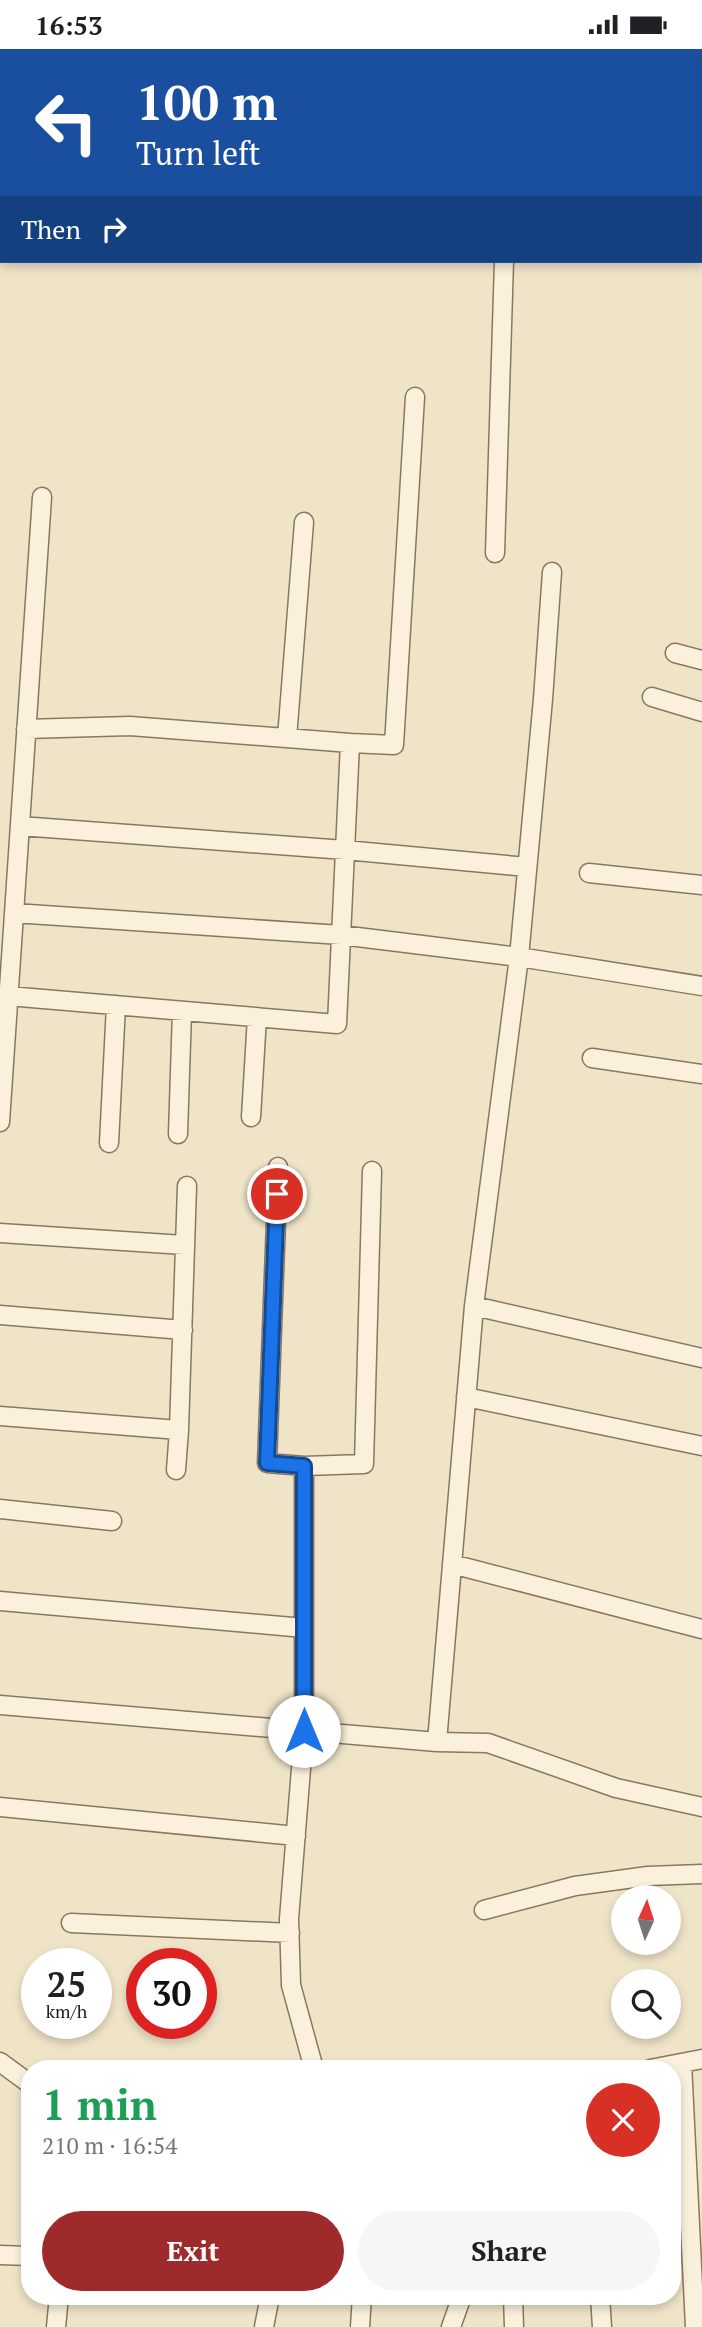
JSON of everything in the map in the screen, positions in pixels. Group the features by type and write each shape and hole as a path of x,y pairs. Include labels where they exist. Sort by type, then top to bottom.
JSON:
{"street":[{"path":"495,553 504,263"},
{"path":"26,729 130,726 394,744 415,397"},
{"path":"0,1122 42,497"},
{"path":"288,738 304,521"},
{"path":"437,1742 474,1306 519,957 552,572"},
{"path":"675,653 702,660"},
{"path":"652,697 702,712"},
{"path":"8,996 337,1024 350,743"},
{"path":"20,826 345,850 527,867"},
{"path":"589,873 702,885"},
{"path":"14,913 341,935 519,957 702,986"},
{"path":"109,1143 116,1005"},
{"path":"178,1134 182,1011"},
{"path":"251,1117 257,1017"},
{"path":"592,1058 702,1074"},
{"path":"278,1167 267,1463 304,1466 364,1464 372,1171"},
{"path":"176,1470 180,1430 187,1186"},
{"path":"0,1233 184,1245"},
{"path":"474,1306 702,1358"},
{"path":"0,1315 183,1330"},
{"path":"466,1397 702,1445"},
{"path":"0,1416 180,1430"},
{"path":"304,1466 304,1731 290,1933 291,1985 312,2060"},
{"path":"0,1509 113,1521"},
{"path":"452,1564 702,1629"},
{"path":"0,1601 304,1628"},
{"path":"0,1705 488,1744 616,1788 702,1807"},
{"path":"0,1807 296,1836"},
{"path":"484,1910 575,1886 648,1876 702,1874"},
{"path":"71,1923 290,1933"},
{"path":"695,2327 682,2063 702,2059"},
{"path":"0,2062 21,2077"},
{"path":"0,2255 21,2256"},
{"path":"56,2327 58,2305"},
{"path":"264,2327 268,2305"},
{"path":"360,2327 361,2305"},
{"path":"452,2327 458,2305"},
{"path":"513,2305 514,2327"},
{"path":"601,2305 602,2327"}],"route":[{"path":"277,1194 267,1463 304,1466 304,1731"}]}
